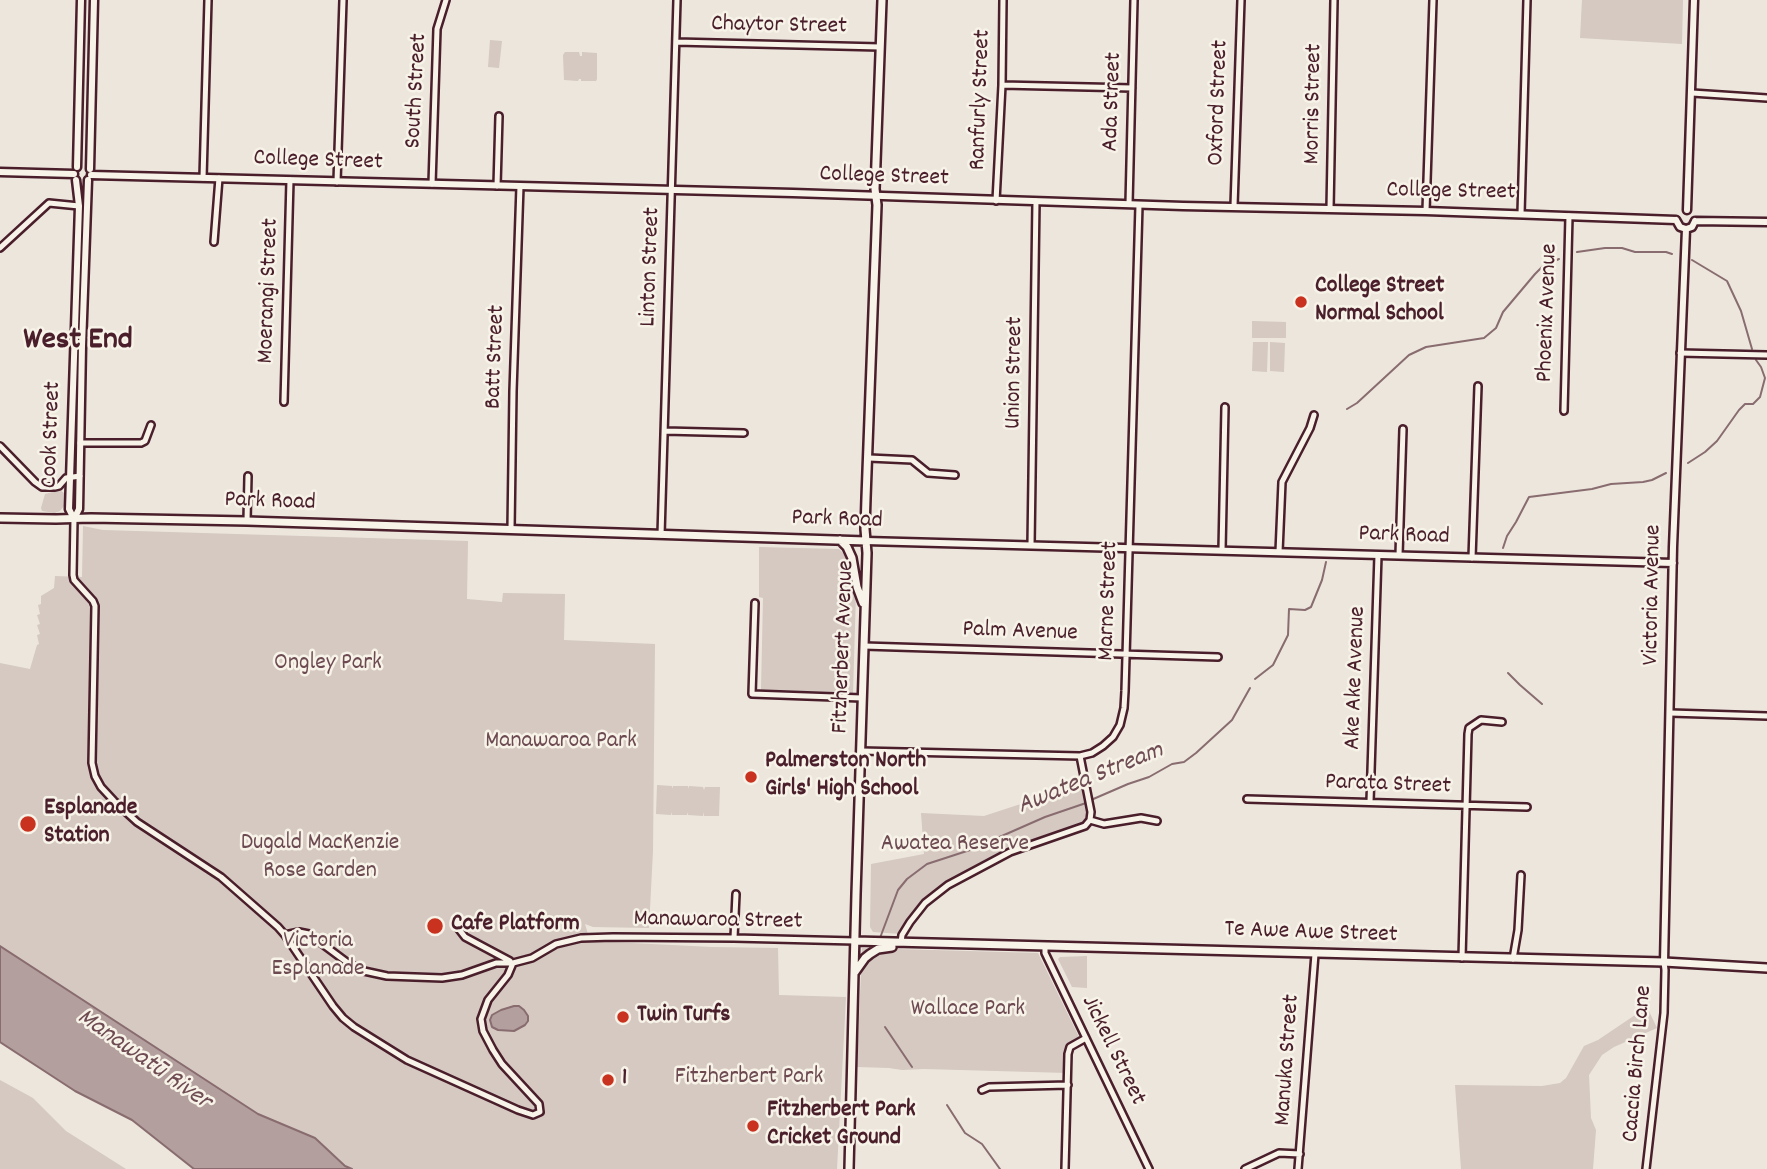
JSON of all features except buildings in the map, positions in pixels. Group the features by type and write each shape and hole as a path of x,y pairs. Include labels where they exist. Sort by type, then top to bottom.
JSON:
{"main road":[{"name":"Fitzherbert Avenue","path":"849,1169 882,0"},
{"name":"Park Road","path":"0,518 247,521 866,541"},
{"path":"839,540 850,552 857,587 865,608"},
{"name":"Te Awe Awe Street","path":"855,942 1664,962 1767,968"},
{"path":"854,974 865,958 878,949 931,944"}],"street":[{"name":"Cook Street","path":"74,519 79,509 80,476 79,206 75,174 81,0"},
{"name":"Cook Street","path":"74,519 69,509 90,175 94,0"},
{"path":"203,178 208,0"},
{"path":"337,182 343,0"},
{"name":"South Street","path":"432,184 437,29 446,0"},
{"name":"Linton Street","path":"661,535 677,0"},
{"name":"Ranfurly Street","path":"996,201 1003,0"},
{"name":"Ada Street","path":"1129,204 1134,0"},
{"name":"Oxford Street","path":"1234,206 1241,0"},
{"name":"Morris Street","path":"1330,209 1334,0"},
{"path":"1426,211 1433,0"},
{"path":"1521,214 1527,0"},
{"path":"1687,210 1694,0"},
{"name":"Chaytor Street","path":"676,41 880,47"},
{"path":"1002,85 1132,88"},
{"path":"1692,93 1767,98"},
{"path":"497,186 499,116"},
{"path":"0,172 75,174 84,165 90,175 83,183 75,174"},
{"name":"College Street","path":"90,175 1676,220"},
{"path":"214,242 219,178"},
{"name":"Moerangi Street","path":"284,402 290,180"},
{"name":"Batt Street","path":"511,529 520,186"},
{"name":"Union Street","path":"1031,545 1036,201"},
{"path":"0,248 49,203 79,206"},
{"name":"Marne Street","path":"861,751 1080,756 1103,747 1120,725 1124,708 1127,653 1139,205"},
{"path":"1687,210 1693,213 1695,221 1692,227 1686,229 1679,227 1676,220 1678,213 1687,210"},
{"path":"78,215 86,215"},
{"name":"Phoenix Avenue","path":"1564,411 1569,216"},
{"path":"1695,221 1767,222"},
{"name":"Victoria Avenue","path":"1664,962 1673,563 1686,229"},
{"path":"1680,353 1767,355"},
{"path":"1472,558 1478,386"},
{"path":"1222,550 1225,407"},
{"path":"1279,552 1282,482 1314,415"},
{"path":"80,443 141,443 151,425"},
{"path":"1399,555 1403,429"},
{"path":"665,431 744,433"},
{"path":"0,446 42,487 60,486 66,478 80,476"},
{"path":"869,458 912,460 929,473 954,475"},
{"path":"247,476 247,521"},
{"path":"74,519 74,580 95,606 92,763 95,776 114,801 137,822 221,877 285,935 333,1006 354,1027 422,1068 528,1114 537,1114 540,1112 539,1104 502,1064 483,1031 481,1019 488,1000 508,975 513,963 465,937 458,928 457,918"},
{"name":"Park Road","path":"866,541 1673,563"},
{"name":"Ake Ake Avenue","path":"1370,802 1378,555"},
{"path":"755,603 751,694 862,698"},
{"name":"Palm Avenue","path":"864,646 1218,656"},
{"path":"1670,713 1767,716"},
{"path":"1462,958 1469,729 1481,720 1502,722"},
{"path":"901,942 910,922 925,903 948,885 1010,852 1085,826 1090,820 1091,812 1080,756"},
{"name":"Parata Street","path":"1247,799 1527,807"},
{"path":"1090,820 1104,824 1141,818 1157,821"},
{"path":"1513,959 1518,930 1521,875"},
{"path":"734,938 736,894"},
{"name":"Manawaroa Street","path":"285,935 299,932 309,934 348,963 364,971 387,976 442,978 462,975 496,963 513,963 532,958 556,944 581,938 734,938 855,942"},
{"name":"Jickell Street","path":"1045,947 1045,953 1149,1169"},
{"name":"Manuka Street","path":"1298,1169 1315,954"},
{"name":"Caccia Birch Lane","path":"1646,1169 1664,1013 1664,962"},
{"path":"1065,1169 1067,1059 1069,1049 1086,1038"},
{"path":"982,1090 989,1087 1068,1085"},
{"path":"1244,1169 1279,1153 1300,1154"}],"green space":[{"path":"1582,0 1683,0 1682,44 1580,38"},
{"path":"490,40 502,41 499,68 488,67"},
{"path":"565,52 579,52 580,56 582,52 597,53 596,81 564,80"},
{"path":"1252,321 1286,322 1286,338 1252,338"},
{"path":"1253,342 1268,342 1267,372 1252,371"},
{"path":"1270,342 1285,343 1284,372 1270,371"},
{"path":"60,490 64,493 64,506 60,511 42,511 45,494"},
{"path":"83,526 103,530 468,541 467,599 502,602 503,593 565,594 564,640 655,644 653,851 649,928 593,927 585,924 590,941 778,948 779,995 846,997 837,1169 352,1169 345,1166 315,1138 258,1114 0,946 0,663 30,669 39,644 37,625 40,624 37,615 40,614 38,605 41,604 41,596 54,588 55,576 82,577"},
{"path":"759,547 839,549 844,554 852,572 856,593 853,693 761,690 763,598 759,597"},
{"name":"Awatea Reserve","path":"1085,783 1091,812 1085,826 1010,852 948,885 925,903 901,934 873,932 870,927 871,864 924,854 921,813 984,816"},
{"path":"657,785 672,786 673,789 673,786 688,786 688,789 689,786 703,787 704,790 705,787 720,787 719,816 704,816 703,812 703,816 688,815 688,812 687,815 672,815 671,812 671,815 656,814"},
{"name":"Wallace Park","path":"862,948 1038,953 1080,1039 1070,1047 1068,1073 857,1067"},
{"path":"1087,956 1087,988 1072,987 1058,959"},
{"path":"1647,1007 1657,1028 1602,1055 1589,1075 1591,1118 1596,1130 1593,1169 1461,1169 1455,1085 1542,1086 1560,1083 1566,1078 1584,1046 1598,1040"},
{"path":"0,1080 33,1098 66,1131 126,1169 0,1169"}],"water":[{"name":"Manawatū River","path":"0,946 258,1114 315,1138 345,1166 352,1169 194,1169 132,1120 75,1091 0,1042"},
{"path":"519,1006 528,1016 525,1025 514,1031 492,1027 492,1015"}],"waterway":[{"name":"Awatea Stream","path":"1577,252 1622,248 1635,252 1672,254"},
{"name":"Awatea Stream","path":"1347,409 1409,355 1426,347 1484,338 1496,328 1503,312 1535,274 1543,266 1559,259"},
{"name":"Awatea Stream","path":"1692,260 1727,281 1741,311 1752,349"},
{"path":"1688,463 1717,441 1745,404 1753,404 1760,397 1765,378 1756,360"},
{"name":"Awatea Stream","path":"1503,548 1529,497 1611,484 1643,482 1666,473"},
{"name":"Awatea Stream","path":"1255,679 1273,665 1288,635 1289,609 1305,610 1311,607 1326,562"},
{"path":"1508,673 1542,704"},
{"name":"Awatea Stream","path":"1091,800 1149,777 1172,764 1184,762 1232,720 1250,688"},
{"name":"Awatea Stream","path":"880,938 898,890 907,879 927,864 970,850 1045,817 1086,803"},
{"name":"Awatea Stream","path":"885,1027 912,1067"},
{"name":"Awatea Stream","path":"947,1105 965,1133 982,1144 1000,1169"}],"place":[{"name":"College Street Normal School","path":"1301,302"},
{"name":"Palmerston North Girls' High School","path":"751,777"},
{"name":"Esplanade Station","path":"28,824"},
{"name":"Cafe Platform","path":"435,926"},
{"name":"Twin Turfs","path":"623,1017"},
{"name":"1","path":"608,1080"},
{"name":"Fitzherbert Park Cricket Ground","path":"753,1126"}],"district":[{"name":"West End","path":"78,343"}],"park label":[{"name":"Ongley Park","path":"328,665"},
{"name":"Manawaroa Park","path":"561,743"},
{"name":"Dugald MacKenzie Rose Garden","path":"320,859"},
{"name":"Victoria Esplanade","path":"318,957"},
{"name":"Fitzherbert Park","path":"749,1079"}]}
